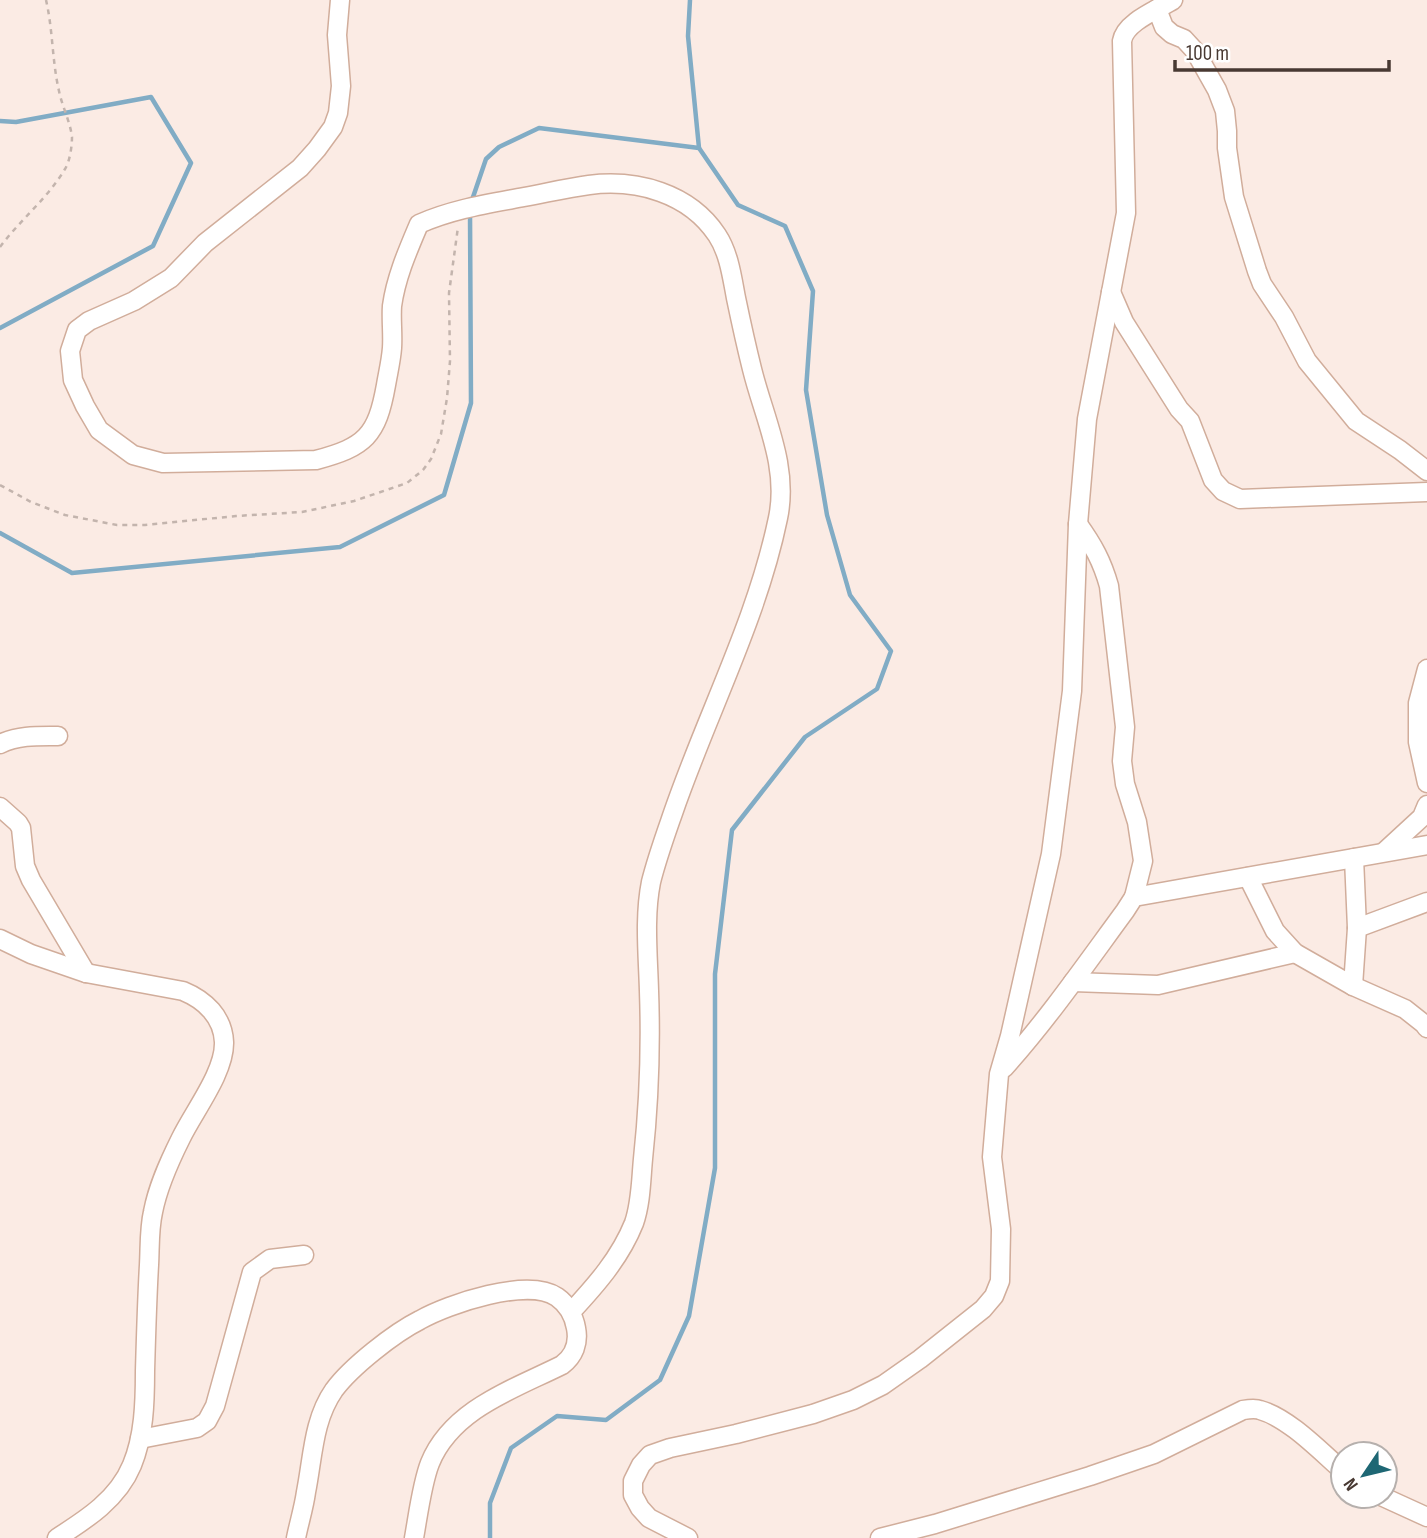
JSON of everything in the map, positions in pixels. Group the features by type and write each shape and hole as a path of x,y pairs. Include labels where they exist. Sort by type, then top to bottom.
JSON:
{"street":[{"path":"340,0 337,35 341,86 338,113 333,127 317,149 300,168 205,243 171,278 134,301 89,321 77,330 70,351 73,380 99,429 133,455 163,463 316,460 336,454 357,444 373,430 382,406 392,349 392,306 402,264 419,224 442,214 470,207 591,185 628,184 664,192 684,202 718,236 727,258 752,372 779,464 782,493 778,520 750,618 685,779 650,885 647,912 650,1027 648,1092 640,1201 634,1222 609,1269 571,1312"},
{"path":"688,1538 649,1518 636,1502 633,1480 650,1455 800,1417 853,1399 883,1385 983,1309 994,1296 1000,1281 1001,1229 992,1157 999,1074 1051,854 1072,691 1078,524 1087,419 1126,213 1122,41 1123,34 1129,27 1173,0"},
{"path":"1157,9 1164,27 1184,39 1195,51 1217,90 1225,111 1234,197 1262,284 1284,317 1307,361 1356,421 1427,471"},
{"path":"1111,292 1124,322 1179,409 1190,421 1213,480 1223,491 1240,499 1427,492"},
{"path":"999,1074 1030,1040 1125,911 1134,897 1143,861 1137,822 1125,784 1122,761 1125,727 1109,586 1104,566 1094,546 1078,524"},
{"path":"1427,669 1418,703 1418,742 1427,783"},
{"path":"0,744 9,739 30,736 58,736"},
{"path":"1384,852 1422,817 1427,805"},
{"path":"0,807 18,822 25,866 31,880 86,973"},
{"path":"1134,897 1427,845"},
{"path":"1353,986 1357,928 1354,858"},
{"path":"1248,877 1275,931 1294,953 1353,986 1405,1009 1427,1028"},
{"path":"1357,928 1427,902"},
{"path":"0,939 31,954 86,973 183,991 197,997 215,1015 224,1041 223,1058 218,1071 181,1137 159,1187 152,1215 145,1398 140,1438 131,1468 106,1503 85,1521 57,1538"},
{"path":"1073,982 1158,985 1294,953"},
{"path":"140,1438 197,1428 207,1421 215,1406 252,1272 270,1259 304,1255"},
{"path":"296,1538 314,1440 324,1408 334,1390 351,1371 396,1334 447,1307 477,1297 524,1290 556,1296 571,1312 576,1327 577,1338 570,1359 480,1405 447,1435 429,1465 414,1538"},
{"path":"880,1538 935,1524 1154,1454 1243,1410 1259,1409 1275,1417 1301,1434 1329,1459"},
{"path":"1399,1504 1427,1517"}],"path":[{"path":"0,247 67,166 72,139 59,91 46,0"}],"waterway":[{"path":"490,1538 490,1503 511,1448 557,1416 606,1420 660,1380 689,1316 715,1168 715,974 732,830 805,737 877,689 891,651 850,595 827,515 806,390 813,291 785,226 738,205 699,148 688,36 690,0"},
{"path":"0,121 16,122 151,97 191,163 153,246 0,328"},
{"path":"471,203 486,159 499,147 539,128 699,148"},
{"path":"0,533 72,573 340,547 444,495 471,403 470,211"}]}
